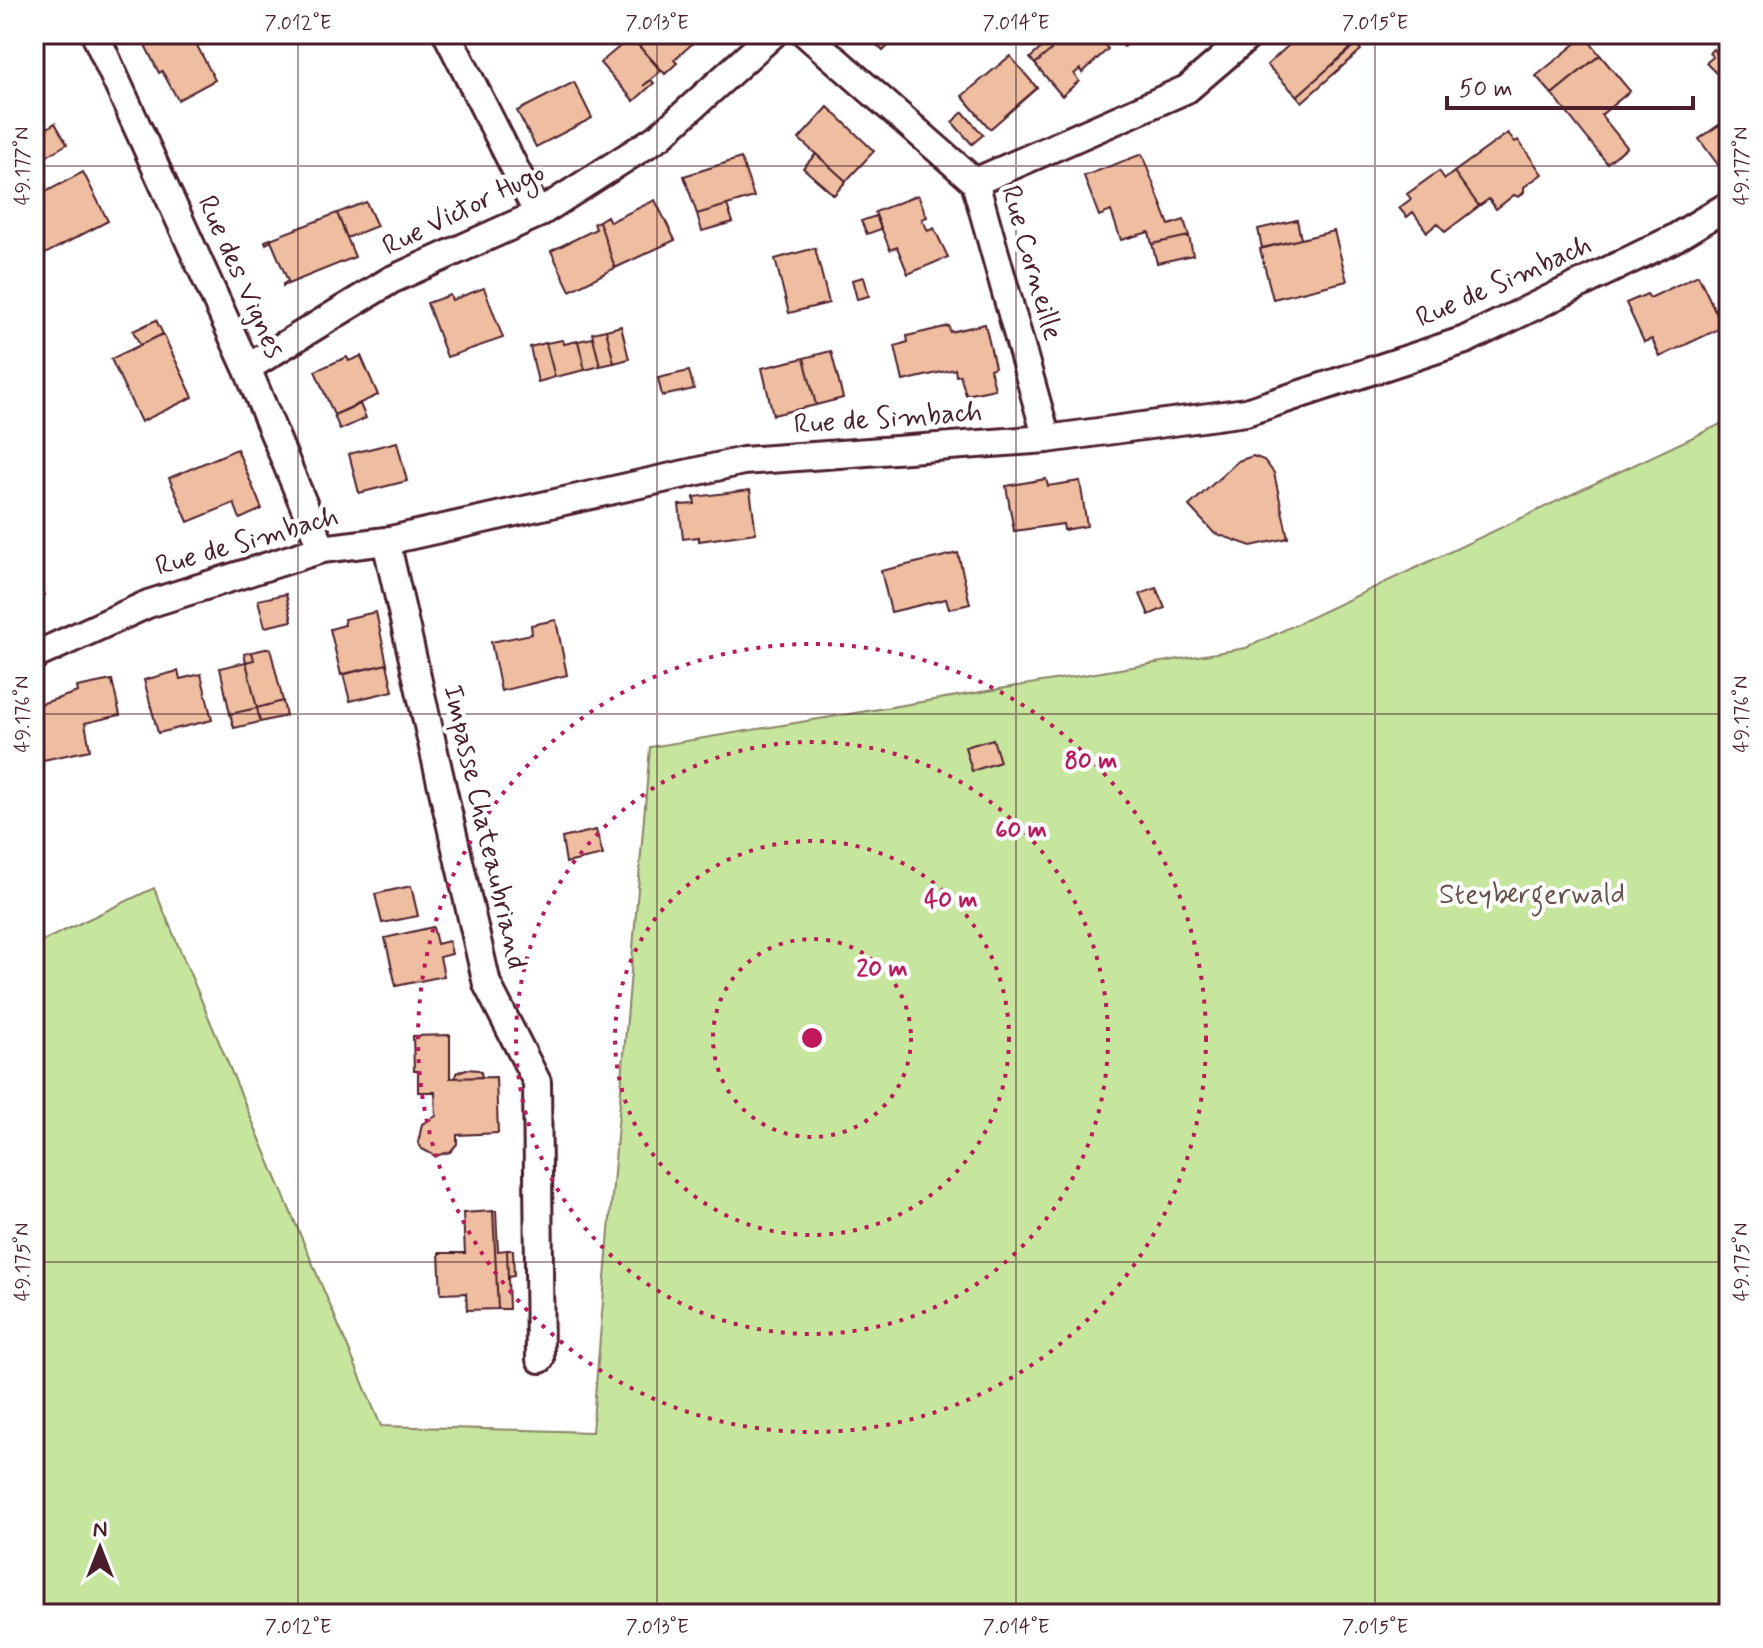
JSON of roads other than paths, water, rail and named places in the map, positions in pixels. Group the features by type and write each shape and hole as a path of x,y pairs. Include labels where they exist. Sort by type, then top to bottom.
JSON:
{"street":[{"name":"Rue des Vignes","path":"95,34 247,368 322,549"},
{"path":"447,34 538,214"},
{"name":"Rue Victor Hugo","path":"247,368 391,280 538,214 660,136 773,34"},
{"name":"Rue Corneille","path":"806,34 975,182 1047,439"},
{"path":"975,182 1187,89 1251,34"},
{"name":"Rue de Simbach","path":"34,656 148,604 322,549 386,541 743,461 1047,439 1246,412 1465,340 1673,239 1729,205"},
{"name":"Impasse Chateaubriand","path":"386,541 487,984 537,1082 540,1359"}],"park label":[{"name":"Steybergerwald","path":"1532,895"}]}
